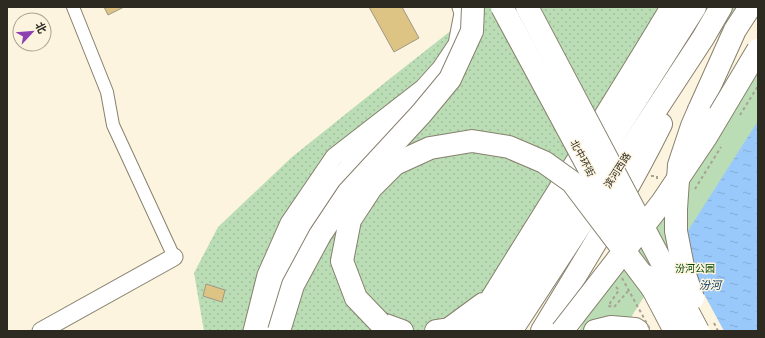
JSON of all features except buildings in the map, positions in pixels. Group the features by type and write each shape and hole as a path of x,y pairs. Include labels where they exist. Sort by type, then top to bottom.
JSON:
{"highway":[{"name":"北中环街","path":"502,7 675,331"},
{"path":"527,7 698,331"},
{"path":"619,94 658,7"},
{"path":"472,331 672,7"},
{"path":"489,331 695,7"},
{"name":"滨河西路","path":"511,331 703,38 721,7"},
{"path":"705,331 684,272 676,231 679,165 699,110 735,30 750,7"},
{"path":"279,331 293,285 320,235 348,193 421,114 450,79 472,32 466,8"},
{"path":"699,110 758,23"},
{"path":"542,331 589,254 647,152 703,38"},
{"path":"562,331 663,201 706,137 758,50"},
{"path":"264,331 276,291 298,242 327,197 360,156 450,79"},
{"path":"402,331 380,323 356,298 342,261 350,220 371,188 395,164 430,148 472,141 509,147 544,162 572,182 653,289"},
{"path":"436,331 449,329 492,297"},
{"path":"595,331 611,327 635,329 638,331"}],"street":[{"path":"41,331 174,258 113,125 107,92 73,7"},
{"path":"252,331 266,275 294,216 334,157 423,88 441,68 457,44 466,8"}],"path":[{"path":"648,181 651,176 656,176 657,183"},
{"path":"619,290 608,306 614,307 629,290"}],"green space":[{"path":"481,7 743,7 462,331 204,331 194,273 218,227 292,157"},
{"name":"汾河公园","path":"758,73 758,331 579,331 592,306"}],"water":[{"name":"汾河","path":"758,121 758,331 624,331"}],"pier":[{"path":"677,244 724,331 636,331 630,319"}]}
